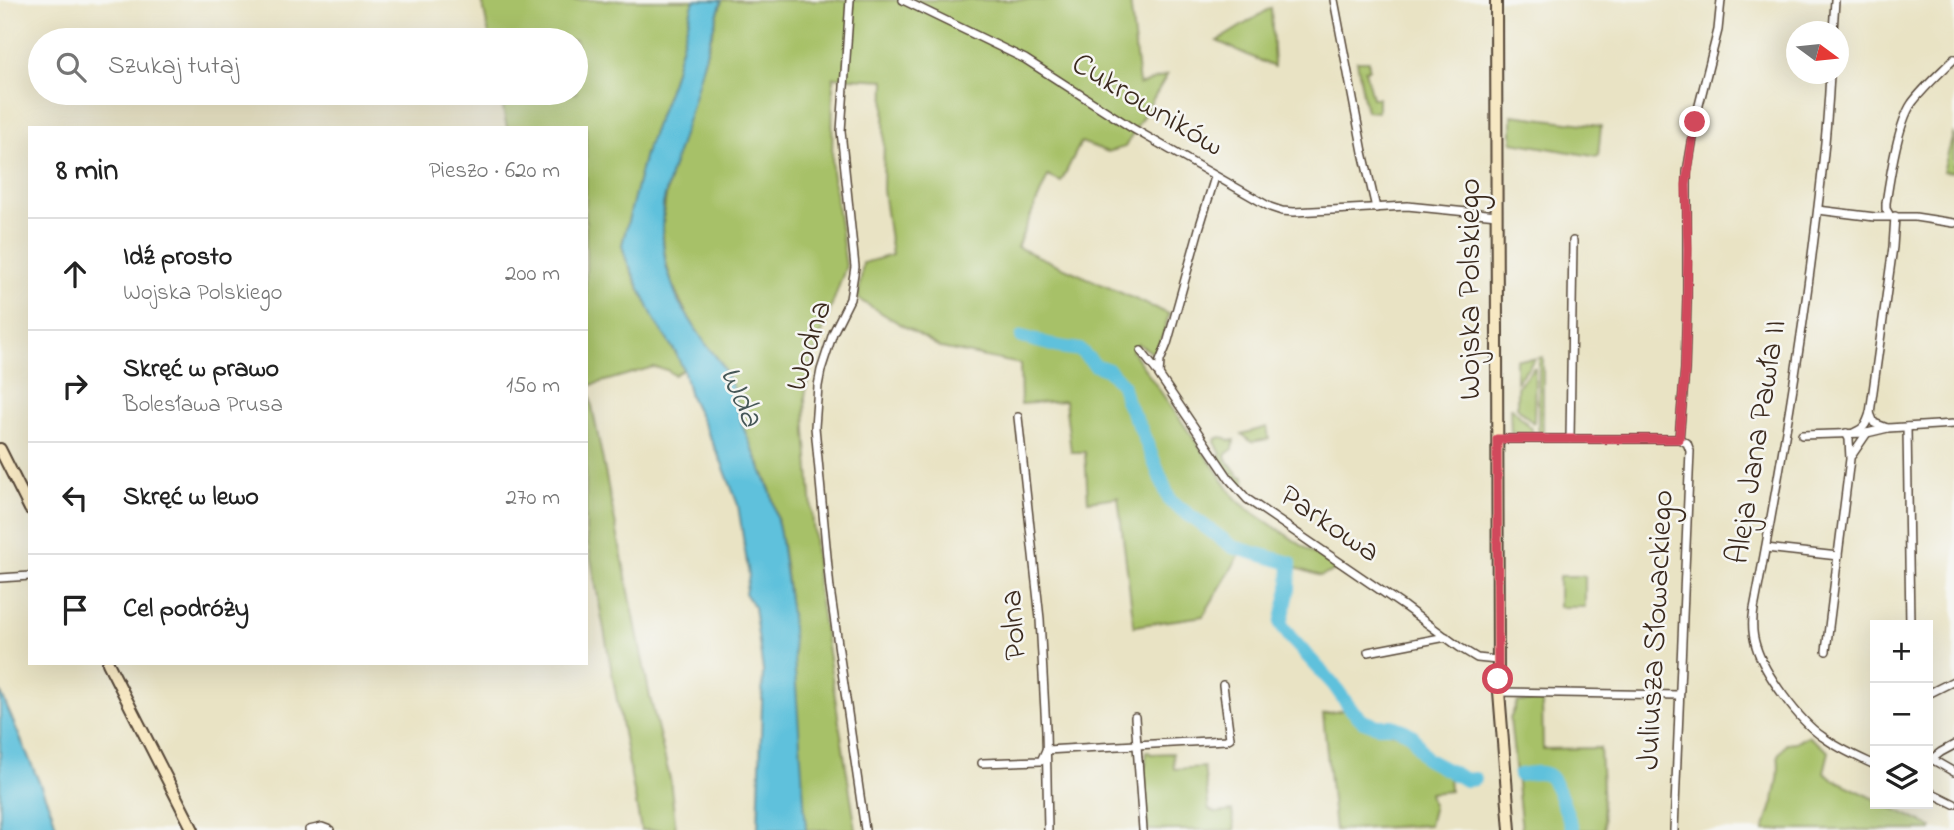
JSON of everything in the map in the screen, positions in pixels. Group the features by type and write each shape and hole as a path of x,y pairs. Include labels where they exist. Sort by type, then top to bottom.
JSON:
{"street":[{"name":"Wodna","path":"850,0 841,131 855,267 850,299 833,333 821,370 815,427 830,589 864,830"},
{"name":"Cukrowników","path":"903,0 1025,60 1132,128 1270,207 1282,211 1407,206 1497,215"},
{"path":"1334,0 1376,208"},
{"name":"Wojska Polskiego","path":"1496,0 1497,660 1507,829"},
{"path":"1497,439 1679,439 1687,313 1687,172 1698,109 1718,30 1721,0"},
{"path":"1834,21 1835,0"},
{"path":"1855,432 1865,425 1870,413 1893,247 1892,216 1886,209 1886,203 1904,119 1912,103 1954,59"},
{"name":"Aleja Jana Pawła II","path":"1829,84 1825,150 1796,372 1753,623 1760,656 1794,709 1812,729 1835,745 1870,762"},
{"path":"1159,375 1158,368 1215,177"},
{"path":"1818,210 1875,217 1915,217 1954,223"},
{"path":"1570,439 1573,241"},
{"name":"Parkowa","path":"1141,351 1230,480 1247,499 1474,657 1497,660"},
{"path":"1870,413 1874,423 1888,428"},
{"name":"Polna","path":"1018,417 1039,603 1048,830"},
{"path":"1802,435 1867,433 1888,428 1954,424"},
{"path":"1907,427 1910,620"},
{"path":"1826,651 1850,459 1846,433"},
{"path":"1850,459 1867,433"},
{"name":"Juliusza Słowackiego","path":"1674,830 1689,451 1687,443 1679,439"},
{"path":"0,449 28,505"},
{"path":"1766,548 1838,556"},
{"path":"0,578 28,576"},
{"path":"1368,652 1446,637"},
{"path":"109,665 193,830"},
{"path":"1933,692 1954,681"},
{"path":"982,763 1041,761 1046,750 1226,740 1230,738 1223,685"},
{"path":"1498,692 1679,695"},
{"path":"1136,717 1143,830"},
{"path":"1933,758 1954,745"},
{"path":"1933,762 1954,772"},
{"path":"1933,794 1954,804"},
{"path":"309,830 322,827 330,830"}],"green space":[{"path":"482,0 694,0 672,81 645,154 622,245 634,278 684,369 674,375 667,370 653,367 588,386 588,126 507,126 502,105 588,105 588,28 488,28"},
{"path":"722,0 1130,0 1139,85 1167,75 1125,147 1108,152 1081,142 1061,182 1048,176 1017,247 1169,314 1155,354 1138,344 1132,351 1237,500 1338,570 1321,576 1242,551 1203,616 1134,626 1118,497 1088,501 1085,452 1071,452 1065,401 1021,404 1020,364 941,348 858,299 863,263 892,255 883,190 885,80 833,77 832,171 846,266 810,367 805,397 806,431 818,589 856,830 806,830 788,587 772,496 743,427 728,378 680,301 666,263 663,222 670,176"},
{"path":"1271,8 1274,67 1217,41"},
{"path":"1357,61 1369,61 1369,69 1365,70 1372,98 1378,98 1378,112 1366,111"},
{"path":"1512,115 1601,126 1598,157 1512,142"},
{"path":"1954,132 1954,172 1943,171"},
{"path":"1543,357 1543,434 1540,434 1539,358"},
{"path":"1516,359 1535,359 1516,382"},
{"path":"1533,368 1533,423 1517,407 1517,387"},
{"path":"588,386 650,697 670,779 676,830 641,830 588,543"},
{"path":"1510,408 1532,429 1532,434 1511,433"},
{"path":"1267,427 1269,439 1251,442 1242,434"},
{"path":"1216,438 1234,440 1233,449 1225,457 1239,476 1244,477 1247,493 1235,481 1219,457 1221,454 1215,442"},
{"path":"1559,576 1585,576 1585,607 1559,607"},
{"path":"1542,700 1543,749 1600,748 1604,830 1522,830 1510,719 1517,702"},
{"path":"1344,710 1363,724 1406,737 1423,762 1449,776 1450,791 1429,793 1433,809 1429,825 1335,830 1323,714"},
{"path":"1808,736 1829,752 1824,772 1870,797 1870,809 1894,809 1932,827 1932,830 1764,830 1777,784 1778,755 1787,743"},
{"path":"1146,751 1150,754 1173,753 1174,769 1204,767 1209,810 1216,813 1232,811 1235,830 1147,830 1144,768"}],"water":[{"path":"694,0 722,0 663,204 662,236 666,266 678,301 720,362 732,386 743,427 771,493 780,534 791,614 806,830 758,830 763,671 754,607 745,593 749,576 738,505 722,463 690,396 676,353 656,323 622,245 645,154 672,81"},
{"path":"0,691 52,812 57,830 0,830"}],"waterway":[{"path":"1022,337 1080,350 1095,365 1109,370 1122,384 1127,403 1140,427 1170,501 1233,547 1290,563 1289,589 1281,624 1334,685 1350,708 1363,721 1405,731 1412,735 1426,759 1466,780 1475,779"},
{"path":"1520,775 1538,773 1549,776 1559,793 1573,830"}],"route":[{"path":"1498,679 1497,439 1679,439 1687,299 1686,185 1695,122"}],"water label":[{"name":"Wda","path":"740,397"}]}
